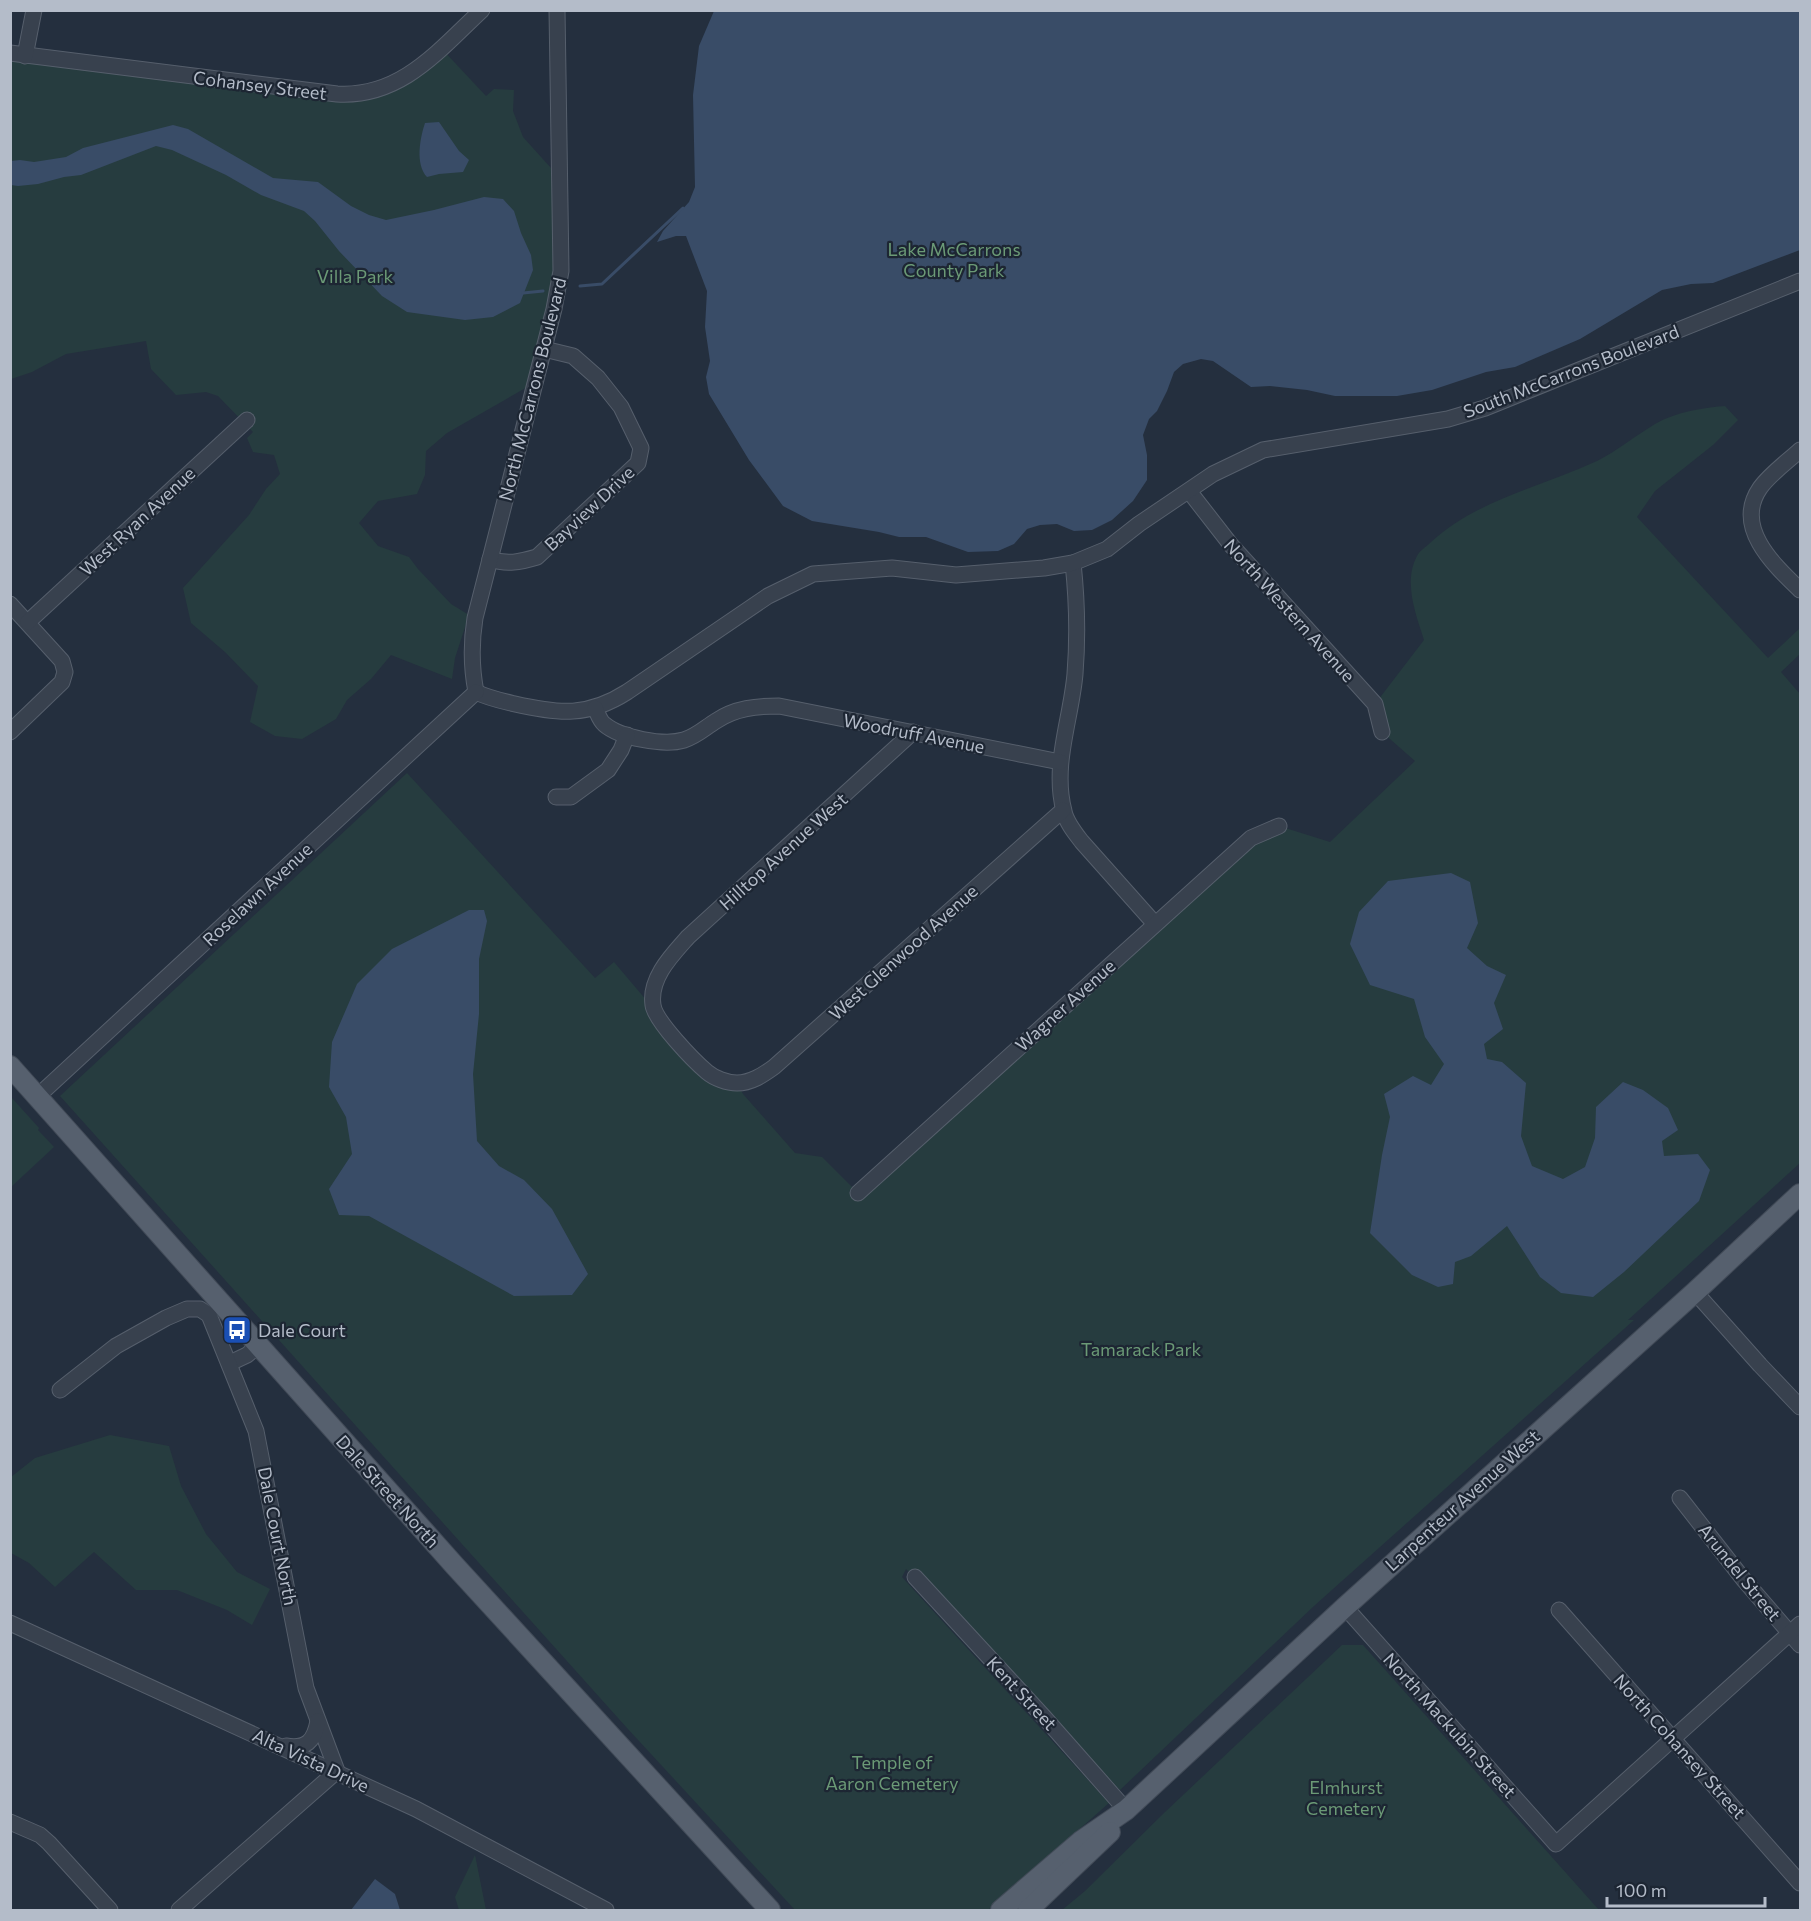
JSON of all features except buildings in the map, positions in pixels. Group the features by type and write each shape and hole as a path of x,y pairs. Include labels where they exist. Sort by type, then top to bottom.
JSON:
{"main road":[{"name":"Dale Street North","path":"10,1066 455,1566 770,1911"},
{"name":"Larpenteur Avenue West","path":"1001,1911 1081,1841 1126,1810 1345,1607 1695,1292 1800,1194"},
{"name":"Larpenteur Avenue West","path":"1028,1911 1115,1827 1126,1810"}],"street":[{"path":"18,54 34,10"},
{"name":"Cohansey Street","path":"18,54 337,94 361,94 376,91 405,79 482,10"},
{"name":"North McCarrons Boulevard","path":"476,692 471,657 472,640 490,559 560,286 557,10"},
{"name":"South McCarrons Boulevard","path":"476,692 486,697 548,712 595,708 627,692 768,596 813,573 892,568 956,575 1044,568 1073,563 1107,549 1139,524 1189,491 1230,465 1263,450 1448,419 1485,408 1800,281"},
{"name":"Bayview Drive","path":"490,559 502,563 520,562 537,557 638,464 641,448 621,407 598,378 573,356 544,349"},
{"name":"West Ryan Avenue","path":"28,622 247,420"},
{"path":"1800,450 1766,481 1755,496 1752,507 1752,529 1763,549 1800,590"},
{"name":"North Western Avenue","path":"1189,491 1231,545 1375,704 1382,732"},
{"path":"1073,563 1077,609 1075,675 1059,771 1064,810 1073,830 1082,842 1155,924"},
{"path":"10,603 62,661 65,672 59,687 10,732"},
{"name":"Roselawn Avenue","path":"38,1096 476,692"},
{"name":"Woodruff Avenue","path":"595,708 603,723 627,735 659,742 684,740 732,712 763,706 789,707 1060,762"},
{"name":"Hilltop Avenue West","path":"737,1083 719,1079 708,1073 662,1024 653,1006 659,974 688,937 913,732"},
{"path":"556,797 572,797 608,770 621,750 627,735"},
{"name":"West Glenwood Avenue","path":"737,1083 756,1079 774,1067 1064,810"},
{"name":"Wagner Avenue","path":"858,1193 1251,838 1279,826"},
{"path":"1695,1292 1800,1407"},
{"name":"Dale Court North","path":"60,1390 103,1356 140,1331 187,1309 200,1309 209,1315 248,1408 259,1442 306,1688 337,1771"},
{"path":"230,1363 247,1355 259,1345"},
{"name":"Arundel Street","path":"1680,1498 1744,1580 1797,1634"},
{"name":"Kent Street","path":"915,1577 1126,1810"},
{"name":"North Mackubin Street","path":"1345,1607 1556,1844 1673,1739"},
{"name":"North Cohansey Street","path":"1559,1610 1800,1883"},
{"name":"Alta Vista Drive","path":"10,1623 416,1809 606,1911"},
{"path":"1673,1739 1797,1634"},
{"path":"282,1746 300,1748 311,1741 318,1721"},
{"path":"179,1911 337,1771"},
{"path":"10,1822 40,1835 49,1843 110,1911"}],"green space":[{"name":"Villa Park","path":"441,48 486,96 494,89 514,90 513,111 523,137 560,178 562,247 536,382 447,433 426,451 425,475 417,494 378,501 359,523 378,546 409,557 451,604 469,615 455,658 452,679 391,655 371,679 347,700 336,719 302,739 275,736 250,722 258,686 225,652 191,623 183,588 249,515 266,489 280,474 274,455 253,452 247,438 253,432 218,396 206,392 176,395 151,369 146,341 66,354 32,372 11,379 11,53 361,94"},
{"name":"Tamarack Park","path":"1725,406 1738,420 1713,445 1655,491 1637,517 1768,658 1800,628 1800,654 1781,672 1800,694 1800,1163 1628,1320 1634,1320 1314,1606 1120,1790 906,1569 902,1577 1109,1803 988,1910 795,1910 627,1728 60,1096 407,773 595,978 614,962 708,1073 737,1083 743,1094 795,1153 822,1157 858,1193 1251,838 1279,826 1330,842 1415,761 1382,732 1375,704 1424,640 1411,587 1413,566 1421,551 1448,528 1488,505 1597,461 1671,416"},
{"path":"11,1097 54,1147 11,1187"},
{"path":"110,1435 169,1446 181,1486 206,1534 237,1572 270,1589 252,1625 227,1610 177,1590 136,1590 94,1552 55,1587 29,1563 11,1553 11,1477 35,1458"},
{"name":"Elmhurst Cemetery","path":"1342,1645 1363,1645 1599,1910 1062,1910 1085,1891"},
{"path":"475,1855 486,1910 459,1910 455,1897"}],"water":[{"name":"Lake McCarrons County Park","path":"714,11 1800,11 1800,250 1713,283 1691,284 1662,290 1580,339 1515,367 1486,372 1432,390 1397,396 1335,396 1270,386 1251,387 1213,361 1201,359 1183,364 1174,372 1167,391 1157,411 1149,419 1143,435 1147,455 1147,480 1133,501 1112,520 1092,530 1074,531 1057,524 1040,525 1027,529 1014,544 998,551 968,552 926,537 899,537 812,521 783,506 749,460 709,394 706,377 710,361 705,327 707,291 686,236 676,236 657,242 663,231 689,202 695,187 693,95 699,46"},
{"path":"439,122 459,151 469,160 463,172 427,177 423,172 420,158 422,136 425,123"},
{"path":"173,125 188,129 273,178 318,182 351,206 386,220 484,197 503,199 514,211 531,255 533,270 520,303 493,317 465,320 407,312 382,296 304,211 261,195 226,175 172,150 156,146 81,175 38,184 11,185 11,161 34,162 66,157 83,148"},
{"path":"1451,873 1470,882 1478,923 1467,948 1487,966 1506,975 1494,1003 1503,1029 1484,1044 1487,1059 1502,1062 1526,1083 1521,1136 1532,1166 1563,1179 1585,1167 1595,1138 1596,1107 1623,1082 1643,1090 1668,1108 1678,1130 1662,1141 1664,1156 1698,1154 1710,1170 1699,1201 1624,1272 1593,1297 1561,1293 1540,1277 1507,1226 1471,1256 1455,1262 1453,1284 1438,1287 1412,1275 1370,1233 1390,1117 1384,1094 1413,1076 1431,1085 1444,1064 1425,1037 1414,999 1370,985 1350,944 1359,912 1388,881"},
{"path":"469,910 484,910 487,921 479,959 479,1014 473,1074 477,1141 499,1166 524,1180 552,1209 588,1274 572,1295 514,1296 369,1216 339,1215 329,1189 352,1154 346,1117 329,1087 332,1042 357,984 392,949"},
{"path":"375,1879 395,1894 400,1910 351,1910"}],"waterway":[{"path":"580,286 602,284 683,208"},
{"path":"523,293 543,291"}],"place":[{"name":"Dale Court","path":"237,1330"}],"park label":[{"name":"Temple of Aaron Cemetery","path":"892,1772"}]}
